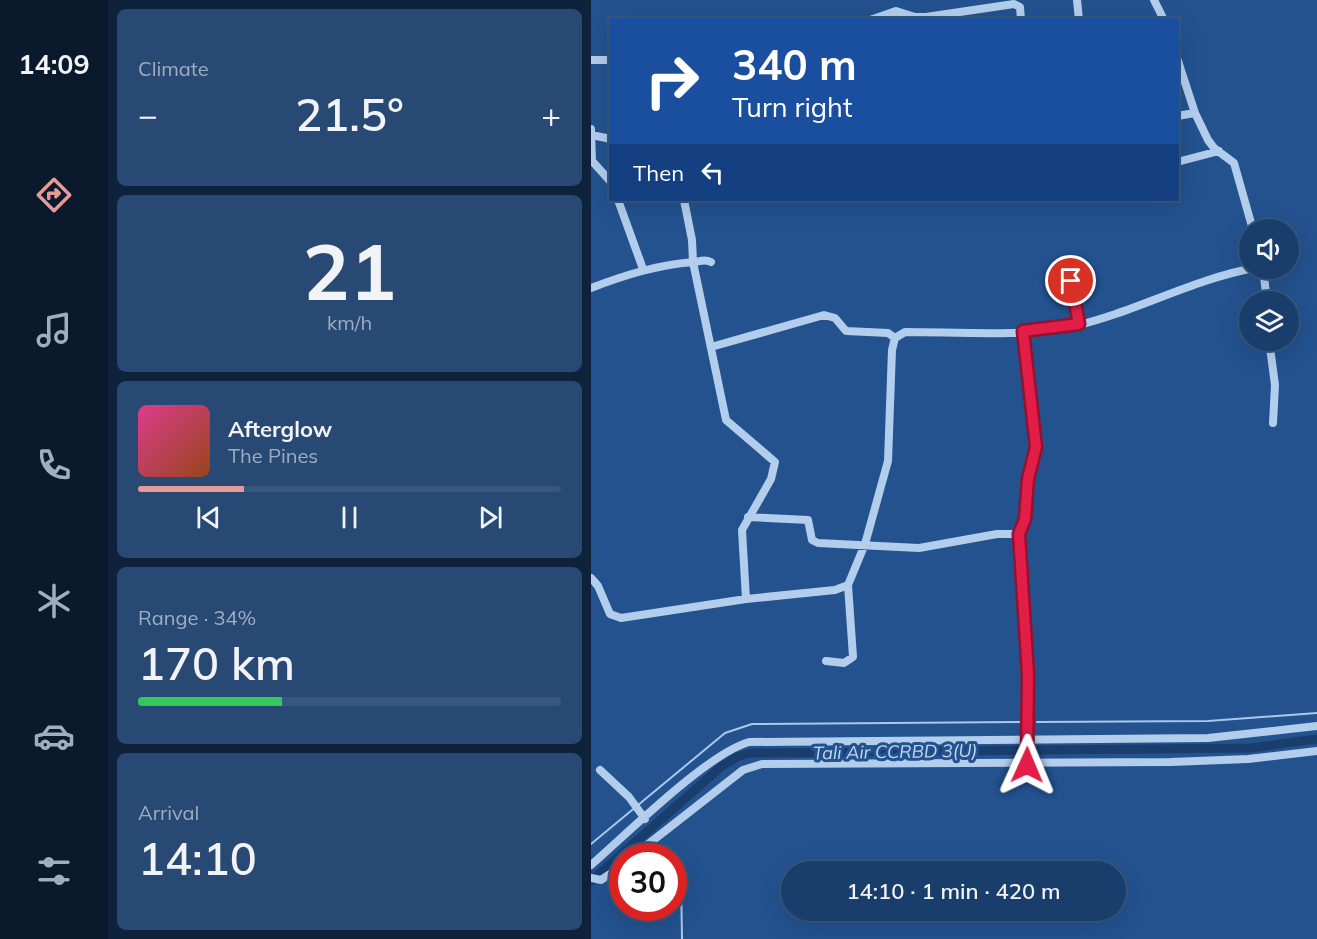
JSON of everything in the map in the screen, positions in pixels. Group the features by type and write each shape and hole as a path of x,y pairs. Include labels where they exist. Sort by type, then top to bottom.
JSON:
{"street":[{"path":"1077,0 1079,18"},
{"path":"1154,0 1163,18"},
{"path":"876,18 896,11 915,17 1020,4"},
{"path":"591,60 609,60"},
{"path":"1179,64 1195,112 1212,145 1234,163 1250,219"},
{"path":"1179,116 1195,112"},
{"path":"591,129 593,161 609,180"},
{"path":"591,135 609,140"},
{"path":"1179,161 1219,151"},
{"path":"618,201 643,269"},
{"path":"684,201 692,240 693,262 726,420 775,462 769,484 748,517 741,540 746,599"},
{"path":"591,288 643,269 685,261 711,262"},
{"path":"826,661 844,663 853,657 848,585 865,544 888,461 892,350 895,338 905,332 1023,331 1079,324 1134,309 1213,278 1239,272"},
{"path":"1067,274 1074,288 1079,324"},
{"path":"711,347 824,315 835,318 846,331 888,333 895,338"},
{"path":"1023,331 1036,447 1028,479 1025,519 1019,534 1028,674 1027,761"},
{"path":"1270,351 1275,385 1273,423"},
{"path":"748,517 805,520 810,523 814,542 926,548 997,534 1019,534"},
{"path":"591,578 598,586 610,614 621,618 746,599 835,590 848,585"},
{"path":"591,866 713,761 737,746 749,742 1028,743 1207,738 1317,726"},
{"path":"649,843 726,782 752,766 1248,759 1317,752"},
{"path":"600,770 633,802 645,819"},
{"path":"591,878 601,880 609,875"}],"waterway":[{"path":"1037,722 1208,721 1317,713"},
{"path":"591,844 725,733 752,724 1023,722"},
{"name":"Tali Air CCRBD 3(U)","path":"591,881 722,766 739,756 751,753 1251,748 1317,739"},
{"path":"682,921 682,939"}],"route":[{"path":"1027,765 1028,674 1019,534 1025,519 1028,479 1036,447 1023,331 1079,324 1071,281"}]}
